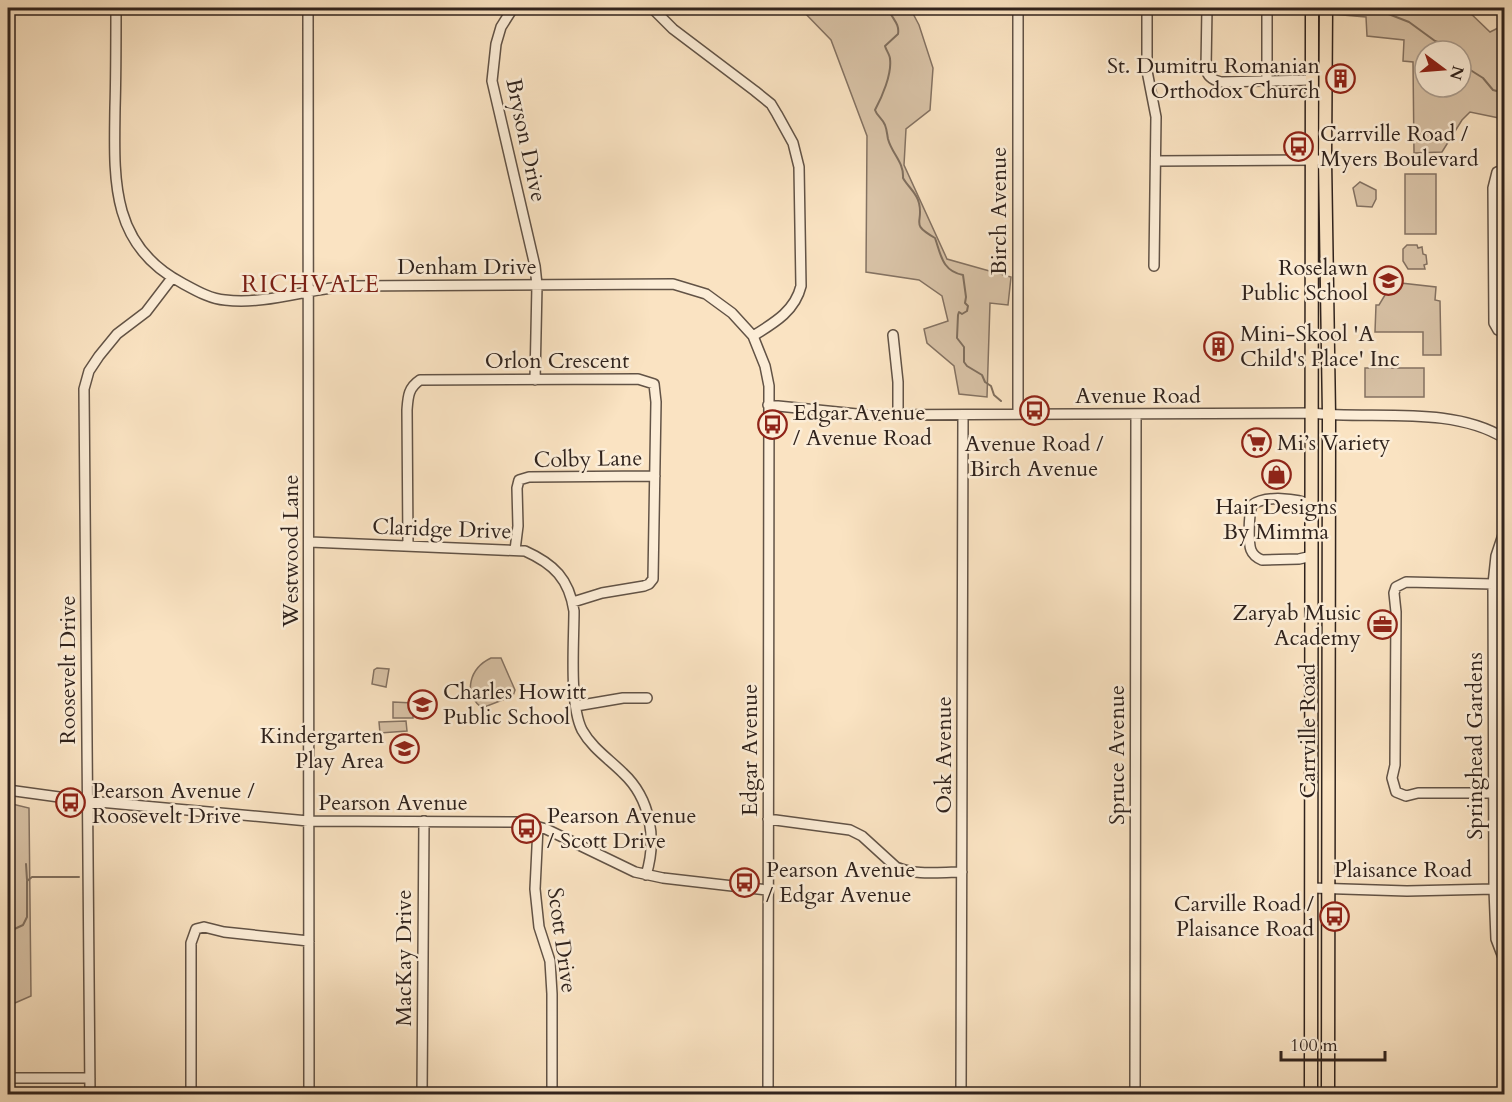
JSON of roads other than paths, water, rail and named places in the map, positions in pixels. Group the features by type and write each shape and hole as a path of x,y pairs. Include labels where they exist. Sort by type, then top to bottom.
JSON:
{"main road":[{"name":"Carrville Road","path":"1311,1095 1312,8"},
{"name":"Carrville Road","path":"1326,8 1325,159 1329,416 1328,1095"},
{"path":"1312,43 1326,42"},
{"path":"1312,282 1327,281"},
{"path":"1311,636 1328,635"}],"street":[{"name":"Denham Drive","path":"116,8 116,188 125,221 132,235 146,256 172,278 197,291 222,300 256,301 309,293 324,288 351,286 673,284 706,294 732,313 753,336 765,366 769,386 768,405"},
{"name":"Westwood Lane","path":"308,8 309,1095"},
{"name":"Bryson Drive","path":"513,8 501,27 496,44 492,61 492,81 535,266 537,285 535,380"},
{"path":"652,8 673,29 771,104 792,142 800,178 801,286 798,299 786,313 753,336"},
{"name":"Birch Avenue","path":"1018,8 1018,414"},
{"path":"1147,8 1147,63 1155,111 1154,266"},
{"path":"1207,8 1207,74 1211,78 1221,81 1311,80"},
{"path":"1267,8 1267,80"},
{"path":"1156,161 1325,159"},
{"path":"1504,170 1497,172 1493,188 1494,323 1498,330 1504,333"},
{"name":"Roosevelt Drive","path":"90,1095 84,389 89,371 99,356 117,334 146,312 172,278"},
{"path":"893,335 897,358 898,415"},
{"name":"Orlon Crescent","path":"408,546 407,410 411,388 420,380 638,379 654,384 656,402 653,579 644,586 602,593 573,602"},
{"name":"Avenue Road","path":"768,405 867,415 1311,413 1329,416 1427,418 1466,422 1504,438"},
{"name":"Edgar Avenue","path":"768,405 768,1095"},
{"name":"Oak Avenue","path":"961,1095 963,415"},
{"name":"Spruce Avenue","path":"1135,1095 1136,415"},
{"name":"Colby Lane","path":"515,550 519,480 529,477 655,477"},
{"path":"1312,505 1298,500 1261,500 1252,505 1250,516 1251,551 1257,558 1262,560 1299,559 1312,555"},
{"name":"Springhead Gardens","path":"1504,532 1496,556 1493,584 1494,889 1496,939 1504,960"},
{"name":"Claridge Drive","path":"310,542 525,550 538,556 553,568 564,580 573,602 576,706 582,729 605,758 633,784 646,805 651,841 646,875"},
{"path":"1493,584 1406,582 1396,587 1394,593 1396,607 1395,765 1392,778 1396,792 1406,796 1494,793"},
{"path":"576,706 623,698 647,698"},
{"name":"Pearson Avenue","path":"8,790 88,801 308,821 521,822 537,827 635,872 767,890"},
{"path":"768,819 850,830 862,836 902,870 916,873 962,872"},
{"name":"MacKay Drive","path":"422,1095 424,821"},
{"name":"Scott Drive","path":"537,827 535,889 539,927 550,961 552,994 552,1095"},
{"name":"Plaisance Road","path":"1312,888 1407,891 1494,889"},
{"path":"191,1095 191,943 196,929 204,927 224,932 309,941"},
{"path":"8,1078 90,1078"}],"waterway":[{"path":"888,8 897,24 898,34 885,46 890,57 888,78 875,110 885,125 890,144 902,167 903,178 918,199 920,226 935,238 946,266 963,275 965,303 968,306 967,311 962,314 959,312 957,338 964,347 964,362 982,375 985,382 991,386 994,395 1001,401"},
{"path":"1373,8 1409,22 1432,39"},
{"path":"1473,72 1483,78 1493,90 1504,93"},
{"path":"26,864 27,880"},
{"path":"8,932 23,925 27,917 27,881 32,877 79,877"}],"place":[{"name":"St. Dumitru Romanian Orthodox Church","path":"1341,78"},
{"name":"Carrville Road / Myers Boulevard","path":"1299,146"},
{"name":"Roselawn Public School","path":"1389,280"},
{"name":"Mini-Skool 'A Child's Place' Inc","path":"1219,346"},
{"name":"Avenue Road / Birch Avenue","path":"1034,411"},
{"name":"Edgar Avenue / Avenue Road","path":"772,425"},
{"name":"Mi’s Variety","path":"1256,442"},
{"name":"Hair Designs By Mimma","path":"1276,474"},
{"name":"Zaryab Music Academy","path":"1382,625"},
{"name":"Charles Howitt Public School","path":"422,704"},
{"name":"Kindergarten Play Area","path":"405,748"},
{"name":"Pearson Avenue / Roosevelt Drive","path":"71,803"},
{"name":"Pearson Avenue / Scott Drive","path":"526,828"},
{"name":"Pearson Avenue / Edgar Avenue","path":"745,882"},
{"name":"Carville Road / Plaisance Road","path":"1335,916"}],"district":[{"name":"RICHVALE","path":"311,284"}]}
